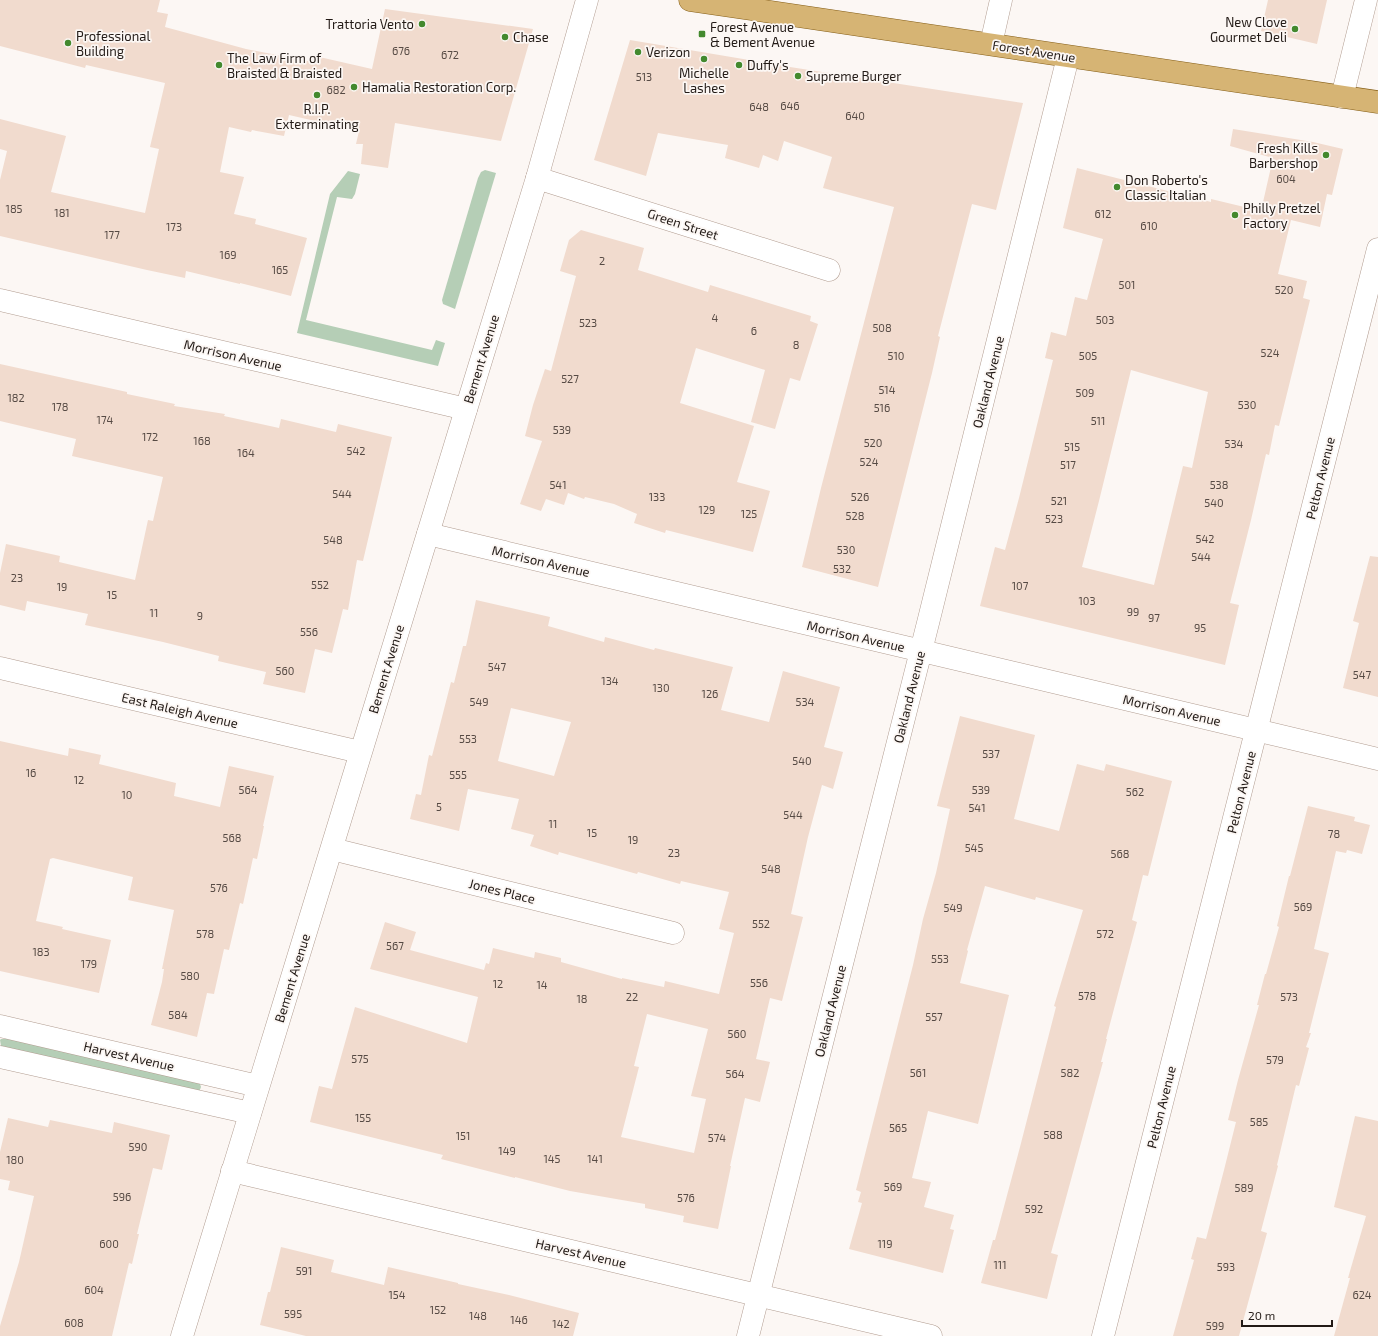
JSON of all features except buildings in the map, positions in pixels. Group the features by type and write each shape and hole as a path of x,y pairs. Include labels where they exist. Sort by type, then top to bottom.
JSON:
{"main road":[{"name":"Forest Avenue","path":"690,0 1378,102"}],"street":[{"name":"Bement Avenue","path":"182,1336 537,178 587,0"},
{"path":"990,44 1001,0"},
{"path":"1342,97 1366,0"},
{"name":"Oakland Avenue","path":"748,1336 921,651 1068,57"},
{"name":"Green Street","path":"537,178 829,270"},
{"name":"Pelton Avenue","path":"1103,1336 1378,249"},
{"name":"Morrison Avenue","path":"0,300 466,409"},
{"name":"Morrison Avenue","path":"428,534 1378,759"},
{"name":"East Raleigh Avenue","path":"0,668 360,752"},
{"name":"Jones Place","path":"332,849 673,933"},
{"name":"Harvest Avenue","path":"0,1026 258,1086"},
{"path":"0,1057 250,1113"},
{"name":"Harvest Avenue","path":"232,1171 931,1336"}],"green space":[{"path":"485,170 496,173 455,309 443,304 442,300 478,178 481,172"},
{"path":"348,171 360,174 355,194 352,199 337,197 306,320 432,350 436,340 445,343 438,366 297,333 330,194"},
{"path":"1,1039 8,1039 195,1082 200,1084 201,1087 199,1092 1,1046"}],"place":[{"name":"Trattoria Vento","path":"422,24"},
{"name":"New Clove Gourmet Deli","path":"1295,29"},
{"name":"Forest Avenue & Bement Avenue","path":"702,34"},
{"name":"Chase","path":"505,37"},
{"name":"Professional Building","path":"68,43"},
{"name":"Verizon","path":"638,52"},
{"name":"Michelle Lashes","path":"704,59"},
{"name":"The Law Firm of Braisted & Braisted","path":"219,65"},
{"name":"Duffy's","path":"739,65"},
{"name":"Supreme Burger","path":"798,76"},
{"name":"Hamalia Restoration Corp.","path":"354,87"},
{"name":"R.I.P. Exterminating","path":"317,95"},
{"name":"Fresh Kills Barbershop","path":"1326,155"},
{"name":"Don Roberto's Classic Italian","path":"1117,187"},
{"name":"Philly Pretzel Factory","path":"1235,215"}]}
